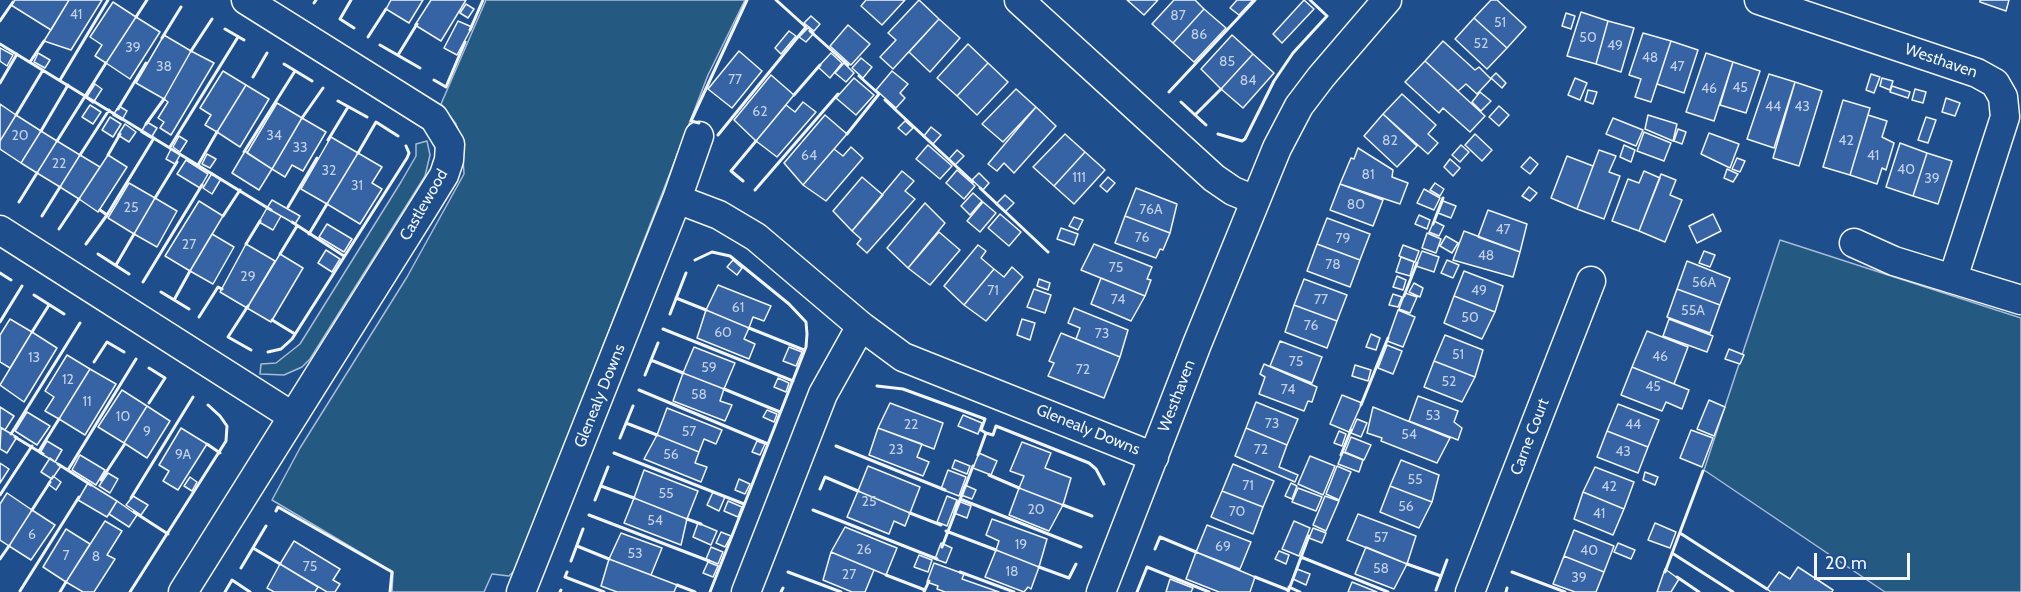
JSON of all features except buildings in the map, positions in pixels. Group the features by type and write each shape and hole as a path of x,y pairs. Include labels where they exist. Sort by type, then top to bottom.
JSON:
{"street":[{"name":"Castlewood","path":"183,592 444,175 449,160 450,144 434,118 246,0"},
{"path":"1019,0 1214,178 1233,191 1255,200"},
{"name":"Westhaven","path":"1101,592 1255,200 1299,106 1354,36 1387,0"},
{"name":"Westhaven","path":"1759,0 1977,73 1995,83 2003,97 2005,117 1953,278"},
{"name":"Glenealy Downs","path":"521,592 677,199 699,136"},
{"name":"Glenealy Downs","path":"677,199 719,215 756,237 861,326 903,357 1154,457"},
{"path":"0,230 292,416"},
{"path":"1854,243 1894,261 2021,300"},
{"name":"Carne Court","path":"1470,592 1591,282"},
{"path":"746,592 823,394 861,326"}],"shaded area":[{"path":"486,0 745,0 708,75 517,568 509,576 492,574 484,592 392,592 393,572 272,500 300,448 407,277 464,174 462,141 456,124 441,104"},
{"path":"427,141 430,155 425,176 310,359 302,367 284,375 260,374 261,364 276,363 300,344 401,182 416,156 416,144"},
{"path":"1780,240 2021,318 2021,592 1885,592 1704,470"}],"wall":[{"path":"60,80 108,0"},
{"path":"136,17 147,0"},
{"path":"351,0 340,19 354,28"},
{"path":"470,30 483,0"},
{"path":"699,123 691,121 747,0"},
{"path":"718,135 806,27 776,0"},
{"path":"1169,92 1255,0"},
{"path":"1218,134 1242,141 1245,139 1274,81 1293,53 1327,16 1310,0"},
{"path":"0,21 13,2"},
{"path":"162,38 181,7"},
{"path":"368,37 386,9"},
{"path":"191,51 212,19"},
{"path":"398,55 417,24"},
{"path":"225,29 244,40"},
{"path":"810,31 848,65"},
{"path":"170,147 238,37"},
{"path":"30,62 44,41"},
{"path":"434,80 446,87 465,42"},
{"path":"0,44 271,210"},
{"path":"380,45 420,68"},
{"path":"253,77 267,53"},
{"path":"0,83 17,54"},
{"path":"57,141 106,63"},
{"path":"118,109 146,63"},
{"path":"284,64 312,81"},
{"path":"794,95 820,65"},
{"path":"16,115 43,70"},
{"path":"244,152 295,71"},
{"path":"859,76 879,94"},
{"path":"41,131 68,85"},
{"path":"302,118 323,88"},
{"path":"1195,115 1221,89"},
{"path":"755,190 838,94"},
{"path":"847,134 879,94"},
{"path":"146,124 164,99"},
{"path":"885,100 973,182"},
{"path":"338,101 367,117"},
{"path":"1181,102 1206,125"},
{"path":"328,140 348,107"},
{"path":"80,155 109,110"},
{"path":"358,153 376,122 398,136"},
{"path":"198,165 217,132"},
{"path":"108,155 120,134"},
{"path":"100,210 107,215 154,138"},
{"path":"743,181 731,171 756,141"},
{"path":"268,352 281,349 292,339 407,158 409,153 406,146"},
{"path":"288,207 317,158"},
{"path":"155,198 177,162"},
{"path":"19,202 37,173"},
{"path":"143,282 202,185"},
{"path":"42,216 60,187"},
{"path":"980,188 1048,252"},
{"path":"223,216 240,190"},
{"path":"1433,224 1443,198"},
{"path":"59,229 79,199"},
{"path":"309,234 327,204"},
{"path":"86,244 107,215"},
{"path":"246,244 260,221"},
{"path":"292,222 344,256"},
{"path":"280,254 297,226"},
{"path":"116,265 134,234"},
{"path":"695,260 712,252 730,256 789,304 806,322 807,334 806,347 710,592"},
{"path":"98,254 129,274"},
{"path":"1404,296 1417,263"},
{"path":"174,300 190,271"},
{"path":"0,273 11,280"},
{"path":"670,314 686,273"},
{"path":"0,322 22,286"},
{"path":"199,317 218,287 222,289"},
{"path":"161,292 189,309"},
{"path":"34,295 64,314"},
{"path":"676,298 706,310"},
{"path":"32,332 49,305"},
{"path":"248,306 228,337 251,350"},
{"path":"272,320 295,334"},
{"path":"11,434 80,323"},
{"path":"749,328 804,350"},
{"path":"663,329 793,381"},
{"path":"1361,405 1388,338"},
{"path":"94,362 107,342 124,352"},
{"path":"645,375 658,343"},
{"path":"68,470 136,359"},
{"path":"651,360 683,373"},
{"path":"149,368 165,378 149,403"},
{"path":"877,386 903,389 985,419 981,430 986,433"},
{"path":"724,389 780,412"},
{"path":"639,390 768,444"},
{"path":"131,498 193,397"},
{"path":"130,592 226,441 227,426 208,405"},
{"path":"620,438 633,406"},
{"path":"39,451 59,419"},
{"path":"626,423 657,435"},
{"path":"978,455 986,433 993,435 996,426 1089,463 1096,469 1104,484"},
{"path":"1341,455 1351,430"},
{"path":"15,437 43,454"},
{"path":"207,444 220,453"},
{"path":"101,480 124,445"},
{"path":"0,495 32,446"},
{"path":"836,446 945,490"},
{"path":"614,453 744,504"},
{"path":"58,464 91,485"},
{"path":"942,547 973,466"},
{"path":"595,500 608,467"},
{"path":"1665,572 1703,471"},
{"path":"989,475 1019,488"},
{"path":"820,489 825,477 858,491"},
{"path":"32,510 50,482"},
{"path":"601,486 634,498"},
{"path":"20,591 79,497"},
{"path":"960,499 1081,547"},
{"path":"1063,505 1092,516"},
{"path":"276,511 278,507 392,572 390,592"},
{"path":"813,510 937,559"},
{"path":"134,512 168,534"},
{"path":"910,513 941,525"},
{"path":"589,515 709,561"},
{"path":"687,519 701,524"},
{"path":"241,568 266,526"},
{"path":"571,561 583,529"},
{"path":"946,531 996,550"},
{"path":"1680,533 1767,589"},
{"path":"1288,592 1309,536"},
{"path":"1155,549 1160,537 1196,552"},
{"path":"0,559 9,546"},
{"path":"577,546 609,559"},
{"path":"253,548 280,564"},
{"path":"1672,553 1733,592"},
{"path":"1301,557 1388,592"},
{"path":"1436,590 1447,560"},
{"path":"1039,567 1069,578 1076,564"},
{"path":"1407,564 1441,576"},
{"path":"1137,592 1147,567 1209,592"},
{"path":"567,572 565,577 604,592"},
{"path":"788,572 841,592"},
{"path":"960,572 1014,592"},
{"path":"1512,572 1565,592"},
{"path":"886,575 925,590"},
{"path":"1255,577 1288,590"},
{"path":"1677,577 1699,592"},
{"path":"225,592 232,580 250,592"},
{"path":"924,592 929,581"},
{"path":"60,592 66,582"},
{"path":"677,585 695,592"},
{"path":"1289,587 1300,592"},
{"path":"781,592 783,588"},
{"path":"1506,592 1507,588"}]}
